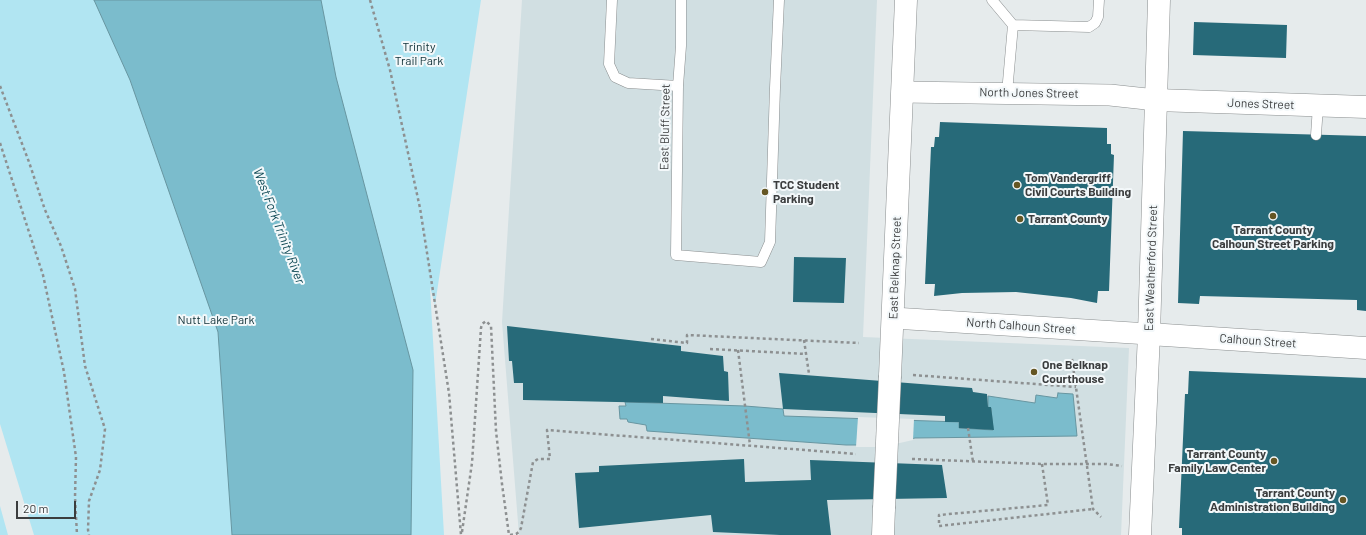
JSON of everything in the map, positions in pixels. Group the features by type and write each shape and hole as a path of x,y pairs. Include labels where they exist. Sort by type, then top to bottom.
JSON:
{"main road":[{"name":"East Belknap Street","path":"883,535 906,0"},
{"name":"East Weatherford Street","path":"1140,535 1149,334 1159,0"},
{"name":"Jones Street","path":"1156,100 1366,107"},
{"name":"Calhoun Street","path":"1149,334 1366,348"}],"street":[{"name":"North Jones Street","path":"902,92 1110,95 1156,100"},
{"name":"North Calhoun Street","path":"893,318 1149,334"}],"lane":[{"path":"612,0 609,64 615,77 628,83 678,86"},
{"name":"East Bluff Street","path":"681,0 681,46 678,86 676,255 761,262 770,242 774,88 779,0"},
{"path":"992,0 1013,25 1007,93"},
{"path":"1013,25 1089,27 1095,23 1098,17 1099,0"},
{"path":"1316,135 1318,106"}],"path":[{"path":"370,0 390,70 420,208 449,393 461,535"},
{"path":"0,86 29,162 45,210 61,246 75,289 85,366 105,429 100,470 89,501 89,535"},
{"path":"0,143 43,275 64,372 76,457 75,496 78,535"},
{"path":"461,535 472,463 481,328 482,324 486,321 491,326 495,425 510,535 516,534 521,528 533,462 538,459 550,459 547,430 856,454"},
{"path":"651,339 687,343 687,335 858,343"},
{"path":"804,340 809,374"},
{"path":"710,348 806,354"},
{"path":"738,350 750,445"},
{"path":"1072,359 1093,509 1101,517"},
{"path":"913,374 1076,387"},
{"path":"968,428 973,462"},
{"path":"912,459 1042,464 1106,464 1143,468"},
{"path":"1042,464 1048,505 939,514 939,526 1093,509"}],"shaded area":[{"path":"522,0 877,0 863,337 1129,348 1121,535 519,535 502,322"}],"green space":[{"name":"Nutt Lake Park","path":"0,0 481,0 435,305 430,287 444,535 34,535 0,424"},
{"path":"0,506 8,535 0,535"}],"water":[{"name":"West Fork Trinity River","path":"94,0 321,0 336,77 413,370 411,535 232,535 218,332 130,80"},
{"path":"1058,393 1073,394 1077,436 915,438 882,445 846,445 647,431 646,425 628,422 627,419 620,419 619,406 626,406 625,402 745,406 783,409 784,416 959,422 959,428 993,430 991,408 988,407 988,396 1035,403 1036,395 1057,398"}],"pier":[{"path":"858,417 914,419 913,440 882,447 856,447"}],"building":[{"path":"1194,22 1287,25 1286,58 1193,55"},
{"name":"Tarrant County","path":"940,122 1107,128 1107,144 1111,144 1111,154 1114,155 1109,291 1098,291 1097,303 1071,298 1016,292 962,293 934,296 935,284 925,284 931,147 934,147 935,137 939,137"},
{"name":"Tarrant County Calhoun Street Parking","path":"1183,131 1366,136 1366,311 1357,310 1357,300 1200,296 1199,304 1178,303"},
{"path":"794,257 846,258 844,303 793,302"},
{"path":"507,326 681,346 681,351 723,356 724,371 728,372 729,401 663,396 663,403 523,400 523,383 514,383 512,361 509,361"},
{"name":"Tarrant County Family Law Center","path":"1189,371 1366,378 1366,535 1182,535 1182,528 1179,528 1185,394 1188,394"},
{"path":"779,373 972,388 973,392 987,394 988,407 991,407 994,430 959,428 959,422 945,422 945,416 783,409"},
{"path":"744,459 745,482 811,480 810,460 942,465 947,498 827,500 831,535 780,535 713,532 711,515 579,528 575,473 599,472 599,466"}],"place":[{"name":"Tom Vandergriff Civil Courts Building","path":"1017,185"},
{"name":"TCC Student Parking","path":"765,192"},
{"name":"Tarrant County Calhoun Street Parking","path":"1273,216"},
{"name":"Tarrant County","path":"1020,219"},
{"name":"One Belknap Courthouse","path":"1034,372"},
{"name":"Tarrant County Family Law Center","path":"1274,461"},
{"name":"Tarrant County Administration Building","path":"1343,500"}],"park label":[{"name":"Trinity Trail Park","path":"419,54"}]}
